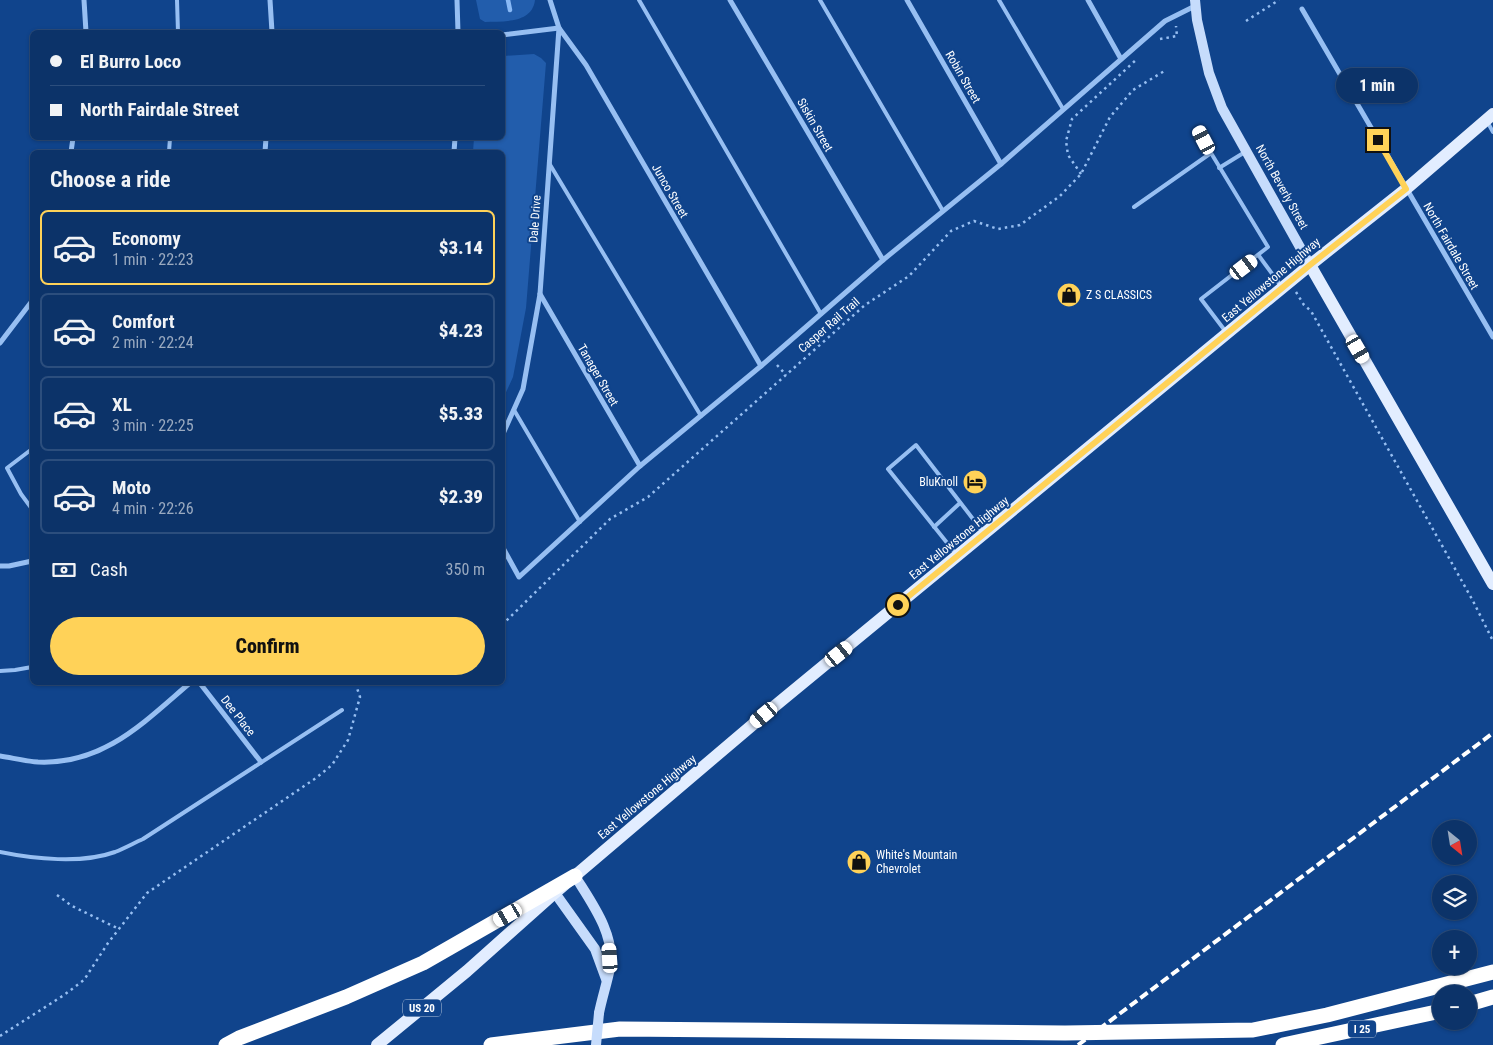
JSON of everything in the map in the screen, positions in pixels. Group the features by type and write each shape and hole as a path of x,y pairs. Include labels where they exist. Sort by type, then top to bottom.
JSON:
{"highway":[{"path":"226,1045 239,1038 346,997 423,963 575,876"},
{"name":"I 25","path":"491,1045 620,1030 1065,1033 1253,1030 1327,1015 1493,972"},
{"path":"1477,1002 1493,997"},
{"name":"I 25","path":"1283,1045 1432,1013"}],"main road":[{"name":"North Beverly Street","path":"1195,3 1209,73 1222,108 1493,583"},
{"name":"East Yellowstone Highway","path":"377,1045 467,971 555,893 757,721 1310,265 1406,189 1490,117"},
{"path":"575,876 598,914 609,943 610,967 599,1013 596,1045"},
{"path":"555,893 595,949 606,979"}],"street":[{"path":"84,0 86,30"},
{"path":"270,0 272,30"},
{"path":"458,0 458,30"},
{"name":"Dale Drive","path":"505,430 523,389 540,294 559,28 550,0"},
{"name":"Siskin Street","path":"730,0 883,260"},
{"name":"Robin Street","path":"907,0 1001,164"},
{"path":"1088,0 1122,58"},
{"path":"505,551 519,577 640,466 761,366 883,260 1001,164 1165,21 1195,3"},
{"name":"North Fairdale Street","path":"1302,9 1493,338"},
{"path":"505,35 559,28"},
{"name":"Junco Street","path":"559,28 586,65 761,366"},
{"name":"Tanager Street","path":"540,294 640,466"},
{"path":"0,344 30,304"},
{"path":"0,566 30,561"},
{"path":"0,756 37,762 76,758 99,751 133,731 187,685"},
{"name":"Dee Place","path":"201,685 261,762"}],"lane":[{"path":"177,0 178,30"},
{"path":"639,0 821,314"},
{"path":"820,0 944,210"},
{"path":"999,0 1063,109"},
{"path":"1490,117 1493,132"},
{"path":"1198,128 1219,168 1268,247 1201,299 1228,334"},
{"path":"1219,168 1247,151"},
{"path":"1134,207 1211,153"},
{"path":"549,164 700,416"},
{"path":"1258,256 1286,286"},
{"path":"514,410 580,522"},
{"path":"957,556 888,469 916,445 985,534"},
{"path":"30,451 7,468 30,506"},
{"path":"934,527 960,503"},
{"path":"0,671 30,667"},
{"path":"0,852 63,859 88,858 114,852 143,839 342,710"}],"path":[{"path":"1246,21 1279,0"},
{"path":"1160,39 1177,36 1174,17"},
{"path":"1081,174 1068,155 1066,141 1072,119 1138,59"},
{"name":"Casper Rail Trail","path":"505,622 610,519 648,497 865,305 908,276 951,231 974,221 998,229 1020,225 1060,196 1081,174 1110,117 1133,90 1166,70"},
{"path":"1286,286 1311,311 1468,592 1493,641"},
{"path":"770,358 786,375"},
{"path":"0,1036 84,980 119,929 147,893 316,778 332,765 348,740 360,697 356,685"},
{"path":"57,894 72,906 119,929"}],"shaded area":[{"path":"476,0 535,0 533,8 523,17 516,20 485,22 480,19"},
{"path":"534,54 546,63 526,308 513,377 505,395 505,150 473,150 474,140 505,140 505,56"}],"waterway":[{"path":"508,0 510,10"}],"railway":[{"path":"1078,1045 1493,733"}],"place":[{"name":"Z S CLASSICS","path":"1069,295"},
{"name":"BluKnoll","path":"975,482"},
{"name":"White's Mountain Chevrolet","path":"859,862"}],"route":[{"path":"898,605 1310,265 1406,189 1378,140"}]}
